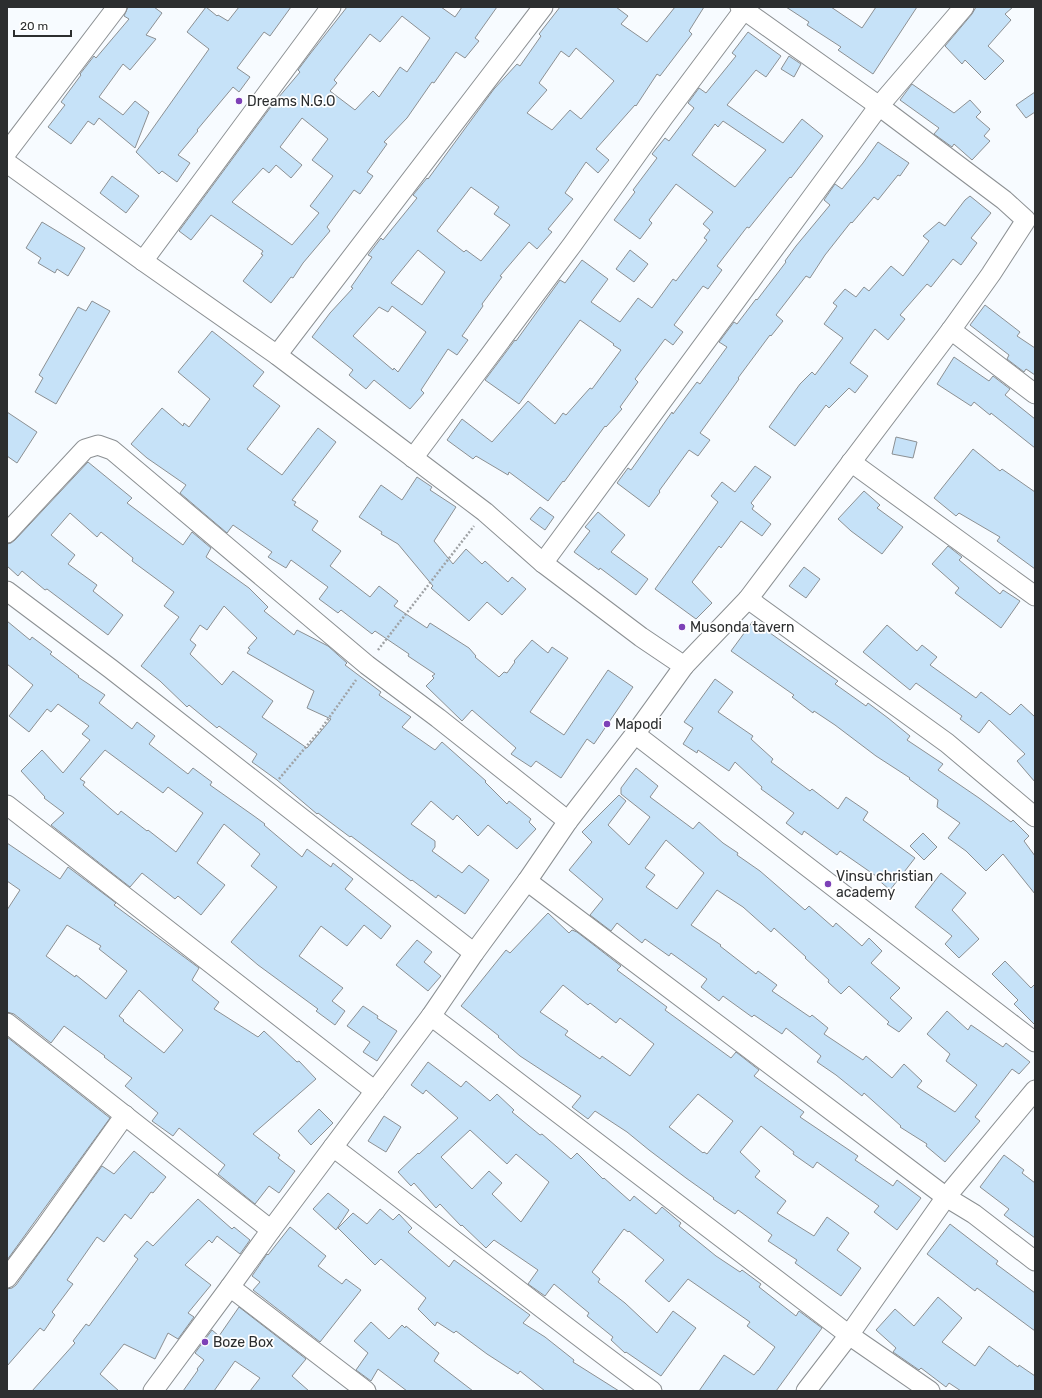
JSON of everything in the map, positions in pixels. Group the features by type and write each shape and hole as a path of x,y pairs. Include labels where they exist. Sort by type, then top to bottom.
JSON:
{"street":[{"path":"7,152 117,7"},
{"path":"143,261 331,7"},
{"path":"277,355 543,7"},
{"path":"543,563 879,106 964,7"},
{"path":"153,1391 431,1016 568,821 635,734 684,666 748,599 951,330 1030,218 879,106 743,8 567,252 414,458"},
{"path":"7,163 277,355 485,512 543,563 684,666"},
{"path":"951,330 1035,394"},
{"path":"7,532 85,449 98,445 112,450 367,665 438,718 568,821"},
{"path":"851,462 1035,596"},
{"path":"7,591 117,674 474,953"},
{"path":"748,599 948,743 1035,817"},
{"path":"635,734 1035,1042"},
{"path":"7,805 375,1091"},
{"path":"527,881 946,1197 974,1214 1035,1261"},
{"path":"431,1016 848,1335 930,1391"},
{"path":"7,1023 271,1230"},
{"path":"806,1391 848,1335 946,1197 1035,1090"},
{"path":"7,1278 125,1115"},
{"path":"332,1148 412,1207 540,1307 652,1391"},
{"path":"230,1287 366,1391"}],"building":[{"path":"128,7 154,7 162,13 146,35 156,39 130,70 123,64 99,97 123,115 135,101 149,112 135,148 99,118 94,125 88,121 71,144 48,127 65,105 61,102 81,75 80,74 94,56 96,58 129,19 124,16"},
{"path":"206,7 217,16 218,15 228,21 239,7 291,7 270,36 264,32 237,68 250,77 239,92 233,87 178,155 190,163 177,182 162,171 159,174 136,152 209,49 187,32"},
{"path":"347,7 441,7 455,17 462,7 497,7 475,38 479,41 465,58 456,52 434,83 432,82 407,118 384,142 387,144 367,172 373,176 360,194 354,190 327,227 330,231 271,303 243,281 263,255 261,254 263,251 211,215 191,240 179,231 273,104 300,72 298,70","holes":["402,16 430,38 407,72 400,67 379,97 373,91 355,110 330,91 337,83 334,80 370,34 380,42","302,118 328,139 312,160 333,176 310,206 319,213 292,245 232,202 263,168 269,173 276,165 291,178 302,165 280,147"]},
{"path":"560,7 616,7 628,16 621,24 647,42 675,7 704,7 689,31 692,34 660,76 657,74 636,106 635,105 596,149 609,160 598,173 586,162 565,193 573,199 548,229 552,232 537,249 529,242 500,276 502,277 482,304 483,306 462,336 468,340 457,355 448,349 421,390 424,393 410,409 374,380 366,389 349,375 353,370 312,337 330,313 353,288 351,287 372,257 368,255 381,238 383,240 417,198 413,195 427,178 428,179 494,89 517,64 520,66 541,36 539,34","holes":["576,48 614,81 581,119 570,110 552,130 527,113 547,90 539,83 561,51 569,57","471,187 499,207 494,214 510,225 481,261 466,250 464,252 437,231","418,250 445,272 422,305 391,283","392,306 426,332 398,372 394,368 393,370 353,336 379,307 388,312"]},
{"path":"786,7 831,7 862,28 876,7 917,7 873,74 838,50 841,47 807,25 809,22"},
{"path":"976,7 1013,7 1005,14 1011,20 988,46 1004,61 985,80 965,60 962,64 945,46 972,14"},
{"path":"748,32 781,56 766,77 756,70 727,105 783,143 802,119 823,136 791,178 790,177 749,228 747,227 717,266 722,270 708,289 703,286 674,325 683,332 673,345 665,339 635,379 638,382 620,407 622,409 606,427 605,426 564,482 563,481 548,501 509,472 508,475 476,456 473,459 447,440 462,419 492,442 528,401 555,424 563,413 566,415 590,388 592,389 621,350 580,320 519,404 485,380 515,340 516,341 560,280 565,283 582,260 608,279 591,302 620,322 638,298 652,308 673,279 676,281 707,240 704,238 710,230 703,224 713,212 676,184 649,220 652,223 640,239 614,220 635,192 633,190 657,158 652,154 665,138 669,141 694,108 688,103 699,88 706,93 736,56 732,53","holes":["723,121 766,150 735,187 692,155 715,124 718,127"]},
{"path":"789,56 801,64 794,77 781,69"},
{"path":"912,84 954,113 970,100 981,112 976,117 990,129 984,136 990,141 972,160 954,144 952,147 934,134 939,128 900,100"},
{"path":"1035,92 1035,112 1026,118 1016,105"},
{"path":"878,142 909,163 900,176 898,175 878,200 874,197 852,223 851,222 825,255 810,278 806,276 776,315 783,321 771,336 770,335 738,378 739,379 700,433 710,440 698,456 689,450 649,507 617,483 628,468 631,470 672,412 673,414 697,382 700,384 727,347 719,342 734,322 737,324 756,299 757,300 786,262 785,261 796,246 830,205 824,200 835,184 842,189"},
{"path":"112,176 139,196 126,213 100,193"},
{"path":"970,196 991,213 971,238 977,243 961,265 953,259 931,287 927,284 900,315 905,319 888,340 875,329 850,363 868,376 855,393 849,388 829,408 826,405 795,446 769,427 800,384 812,372 815,375 843,338 824,324 837,306 833,303 845,289 856,297 864,287 869,291 891,266 903,276 929,241 923,236 939,222 945,226 965,200"},
{"path":"42,222 85,248 68,276 57,269 55,273 38,263 41,258 26,248"},
{"path":"630,250 648,264 634,282 616,269"},
{"path":"92,301 110,311 56,404 35,392 43,378 39,375 78,307 86,311"},
{"path":"985,305 1020,332 1017,336 1035,348 1035,375 1026,369 1024,372 1007,359 1009,355 970,325"},
{"path":"212,331 264,372 253,386 280,406 247,449 282,475 318,428 336,442 292,500 296,502 294,505 318,521 312,530 341,551 330,566 370,597 379,586 398,601 394,606 427,628 430,623 469,648 476,656 475,657 499,677 504,672 507,673 515,662 514,661 532,640 548,653 552,647 568,658 530,712 564,735 608,670 633,687 594,744 587,739 561,778 536,761 531,767 511,754 516,748 472,710 462,721 426,686 434,678 432,676 435,674 375,631 372,634 341,610 338,613 319,599 328,587 291,560 286,568 268,557 272,552 233,525 227,533 180,493 186,485 147,458 131,444 162,408 183,426 184,423 189,427 210,399 178,372"},
{"path":"954,357 989,381 993,376 1010,389 1005,395 1035,419 1035,448 991,413 990,415 974,402 971,406 937,384"},
{"path":"7,412 37,432 17,463 7,456"},
{"path":"896,437 917,442 913,458 892,454"},
{"path":"973,449 1000,471 1002,469 1035,492 1035,569 997,541 1000,537 959,513 956,516 934,498"},
{"path":"88,462 132,498 127,503 183,545 192,532 211,548 206,557 249,588 268,607 264,611 294,635 297,630 328,646 347,663 345,665 381,692 379,695 411,717 402,727 435,750 442,742 486,781 485,782 507,804 509,801 531,819 529,822 536,829 517,849 488,825 478,836 457,815 453,820 431,801 411,824 435,841 435,847 432,851 462,873 469,865 489,880 465,914 438,895 436,898 351,836 350,837 318,813 317,814 277,780 252,762 257,754 219,726 217,728 189,705 187,707 160,681 141,666 179,617 164,606 174,592 132,561 133,558 101,532 97,537 70,513 51,535 75,555 68,564 97,585 93,591 123,615 108,635 47,589 45,590 22,571 18,576 7,566 7,544 15,540","holes":["224,606 257,638 248,648 250,649 247,653 314,691 307,708 331,719 307,748 262,717 273,701 233,671 222,685 190,654 196,645 190,640 200,625 207,630"]},
{"path":"755,466 771,477 751,503 754,506 752,509 771,524 762,536 741,521 721,548 719,546 692,582 712,603 696,619 655,589 718,502 711,496 722,482 735,492"},
{"path":"417,477 432,487 430,490 456,507 434,541 453,564 466,549 482,564 485,561 508,582 512,577 526,589 502,615 487,602 469,621 431,588 433,586 398,544 381,534 382,532 359,517 381,485 402,500"},
{"path":"864,491 880,505 877,508 903,527 882,554 851,531 838,519"},
{"path":"540,507 554,517 545,530 530,519"},
{"path":"598,512 625,535 611,552 648,579 636,595 600,568 599,570 574,552 590,531 585,527"},
{"path":"948,546 962,557 959,560 1000,594 1003,590 1020,601 1001,628 955,593 959,588 932,564"},
{"path":"804,567 820,579 806,598 789,586"},
{"path":"7,621 30,640 32,637 52,652 50,654 79,676 78,677 105,695 99,703 132,729 137,722 155,736 149,744 188,774 193,768 212,782 210,785 265,824 264,825 302,857 307,849 331,867 333,863 353,879 345,889 391,926 381,939 364,925 347,946 321,926 299,956 343,988 332,1001 345,1011 335,1025 316,1011 318,1009 258,965 231,942 277,887 251,866 260,854 224,824 197,863 225,885 201,915 178,896 175,899 142,873 130,887 51,825 64,813 44,798 45,797 21,771 42,750 63,773 90,740 82,734 89,726 58,704 51,712 47,709 29,732 9,716 33,685 7,664","holes":["105,750 163,793 168,787 203,813 176,852 121,811 118,815 83,785 85,782 80,779"]},
{"path":"753,621 838,681 835,684 866,706 868,703 888,718 910,736 907,740 943,764 938,770 1011,822 1013,820 1029,836 1024,841 1035,856 1035,894 1003,854 986,871 966,851 948,838 960,823 937,807 938,800 909,779 910,778 876,756 835,725 814,711 813,713 792,697 794,695 731,651"},
{"path":"887,625 917,651 922,645 937,657 930,665 976,698 981,692 1010,715 1021,704 1035,717 1035,782 1017,761 1025,754 989,720 979,733 960,719 962,716 916,683 910,690 863,652"},
{"path":"715,679 733,692 718,712 753,736 751,739 773,759 771,762 810,791 812,789 838,809 846,797 868,812 863,820 915,858 890,890 875,877 876,876 840,851 837,855 804,831 802,835 786,823 794,813 761,789 762,787 735,762 729,771 698,750 697,753 683,744 693,728 684,722"},
{"path":"636,768 658,786 650,797 693,829 699,822 723,843 738,853 737,855 760,871 805,910 809,906 833,927 836,923 862,946 869,938 882,951 871,963 900,988 890,998 912,1018 899,1032 887,1024 889,1022 849,986 841,994 828,982 829,980 805,958 806,957 774,928 771,932 743,907 717,890 691,925 721,945 720,946 756,974 758,971 777,985 772,991 810,1017 812,1015 828,1028 824,1034 863,1060 866,1056 892,1078 904,1064 922,1081 917,1087 955,1112 977,1085 946,1061 950,1054 927,1034 947,1011 968,1030 971,1025 1003,1047 1006,1043 1030,1062 1019,1074 1012,1069 975,1117 980,1121 945,1162 926,1146 927,1144 900,1127 901,1126 864,1093 862,1096 817,1062 821,1056 786,1028 782,1034 754,1015 752,1017 723,996 719,1001 701,987 707,979 671,953 669,956 645,939 642,943 617,923 611,931 590,915 603,899 569,870 592,842 582,832 619,795 626,801 608,825 629,845 650,817 621,794 621,788","holes":["666,840 704,873 677,909 646,887 655,875 645,868"]},
{"path":"923,833 937,847 924,860 910,846"},
{"path":"7,843 60,879 68,867 116,903 114,905 199,968 192,980 219,1002 214,1009 258,1037 264,1031 297,1062 299,1061 316,1079 253,1134 280,1155 278,1158 295,1171 279,1193 269,1186 255,1204 218,1174 225,1165 179,1128 173,1136 152,1121 158,1113 125,1086 132,1078 104,1057 105,1056 64,1026 51,1043 14,1014 7,1012 7,910 20,890 7,881","holes":["67,925 101,946 99,949 127,971 106,999 76,975 75,977 46,956","139,990 183,1030 164,1053 123,1021 124,1020 119,1016"]},
{"path":"941,873 966,893 952,910 979,939 959,958 945,944 952,936 915,907"},
{"path":"548,913 569,933 572,930 577,932 621,966 617,970 667,1007 665,1010 731,1058 736,1052 759,1070 754,1076 804,1112 800,1117 858,1156 855,1160 893,1186 897,1180 921,1198 897,1230 874,1212 879,1206 817,1162 813,1168 793,1154 794,1152 761,1126 740,1152 760,1171 755,1177 786,1201 777,1213 814,1236 827,1217 849,1233 837,1250 861,1268 841,1296 795,1263 797,1260 768,1241 772,1235 738,1210 735,1214 713,1199 714,1198 627,1132 595,1111 588,1119 572,1107 581,1096 520,1056 498,1037 499,1036 461,1006 506,950 510,953","holes":["563,985 588,1005 590,1003 616,1023 620,1018 654,1044 630,1076 602,1056 600,1059 565,1035 568,1031 540,1012","698,1094 733,1121 707,1154 704,1152 703,1153 669,1127"]},
{"path":"417,940 432,952 424,962 441,976 428,991 396,965"},
{"path":"1005,961 1031,988 1035,984 1035,1025 1014,1004 1018,1000 992,974"},
{"path":"363,1006 378,1016 377,1018 397,1031 377,1061 363,1052 370,1042 347,1026"},
{"path":"7,1037 110,1118 7,1260"},
{"path":"428,1062 461,1087 466,1081 490,1101 497,1094 514,1110 512,1112 540,1135 542,1134 571,1159 577,1153 603,1179 604,1178 630,1201 634,1196 656,1214 662,1207 681,1223 679,1226 716,1256 740,1272 742,1270 761,1284 759,1287 796,1316 799,1311 822,1328 776,1391 699,1391 724,1355 754,1375 775,1347 747,1326 750,1322 688,1279 669,1302 645,1281 664,1260 629,1231 628,1232 624,1229 592,1272 600,1279 598,1282 625,1303 657,1333 673,1311 696,1328 661,1376 626,1352 625,1353 611,1340 613,1337 587,1316 589,1313 554,1284 545,1296 528,1284 538,1270 494,1240 486,1248 462,1225 461,1226 440,1204 436,1208 414,1183 411,1186 398,1172 458,1118 426,1090 423,1094 411,1085","holes":["470,1130 507,1164 516,1154 549,1182 521,1222 492,1194 502,1183 489,1171 472,1189 441,1157"]},
{"path":"319,1109 333,1123 311,1145 298,1131"},
{"path":"384,1116 401,1127 386,1152 368,1141"},
{"path":"134,1151 166,1177 153,1193 151,1192 131,1219 125,1214 104,1242 97,1237 67,1280 73,1284 52,1312 55,1315 44,1331 40,1328 7,1366 7,1289 16,1285 102,1166 114,1174"},
{"path":"1004,1155 1024,1170 1022,1173 1035,1183 1035,1238 1004,1215 1009,1209 980,1187"},
{"path":"328,1193 349,1210 336,1230 313,1209"},
{"path":"198,1199 232,1229 234,1227 250,1240 240,1254 217,1236 212,1243 209,1240 185,1265 211,1285 188,1313 194,1317 178,1339 168,1333 155,1359 124,1344 100,1374 119,1391 32,1391 75,1343 73,1341 86,1324 89,1326 138,1259 134,1256 147,1241 153,1246"},
{"path":"380,1209 393,1220 399,1214 412,1228 408,1232 449,1267 454,1260 530,1315 523,1323 545,1337 574,1360 573,1362 619,1391 545,1391 520,1371 518,1374 487,1354 456,1331 454,1333 437,1322 435,1326 418,1309 426,1298 381,1259 375,1265 338,1228 353,1213 367,1224"},
{"path":"950,1224 998,1261 996,1264 1035,1293 1035,1331 977,1288 975,1291 927,1254"},
{"path":"290,1227 326,1256 318,1266 342,1284 346,1279 361,1290 320,1342 253,1290 260,1282 252,1276 267,1254 268,1255"},
{"path":"938,1297 962,1318 942,1342 975,1366 989,1346 1018,1367 1019,1365 1035,1376 1035,1391 961,1391 949,1383 946,1387 921,1368 919,1370 893,1352 896,1348 876,1330 895,1309 914,1326"},
{"path":"239,1307 306,1359 292,1376 309,1391 250,1391 260,1378 235,1361 214,1391 183,1391 204,1360 195,1353 212,1330 219,1336"},
{"path":"371,1322 389,1339 402,1325 405,1328 406,1326 439,1353 434,1361 473,1391 407,1391 378,1369 371,1381 356,1370 368,1353 354,1341"}],"place":[{"name":"Dreams N.G.O","path":"239,101"},
{"name":"Musonda tavern","path":"682,627"},
{"name":"Mapodi","path":"607,724"},
{"name":"Vinsu christian academy","path":"828,884"},
{"name":"Boze Box","path":"205,1342"}]}
